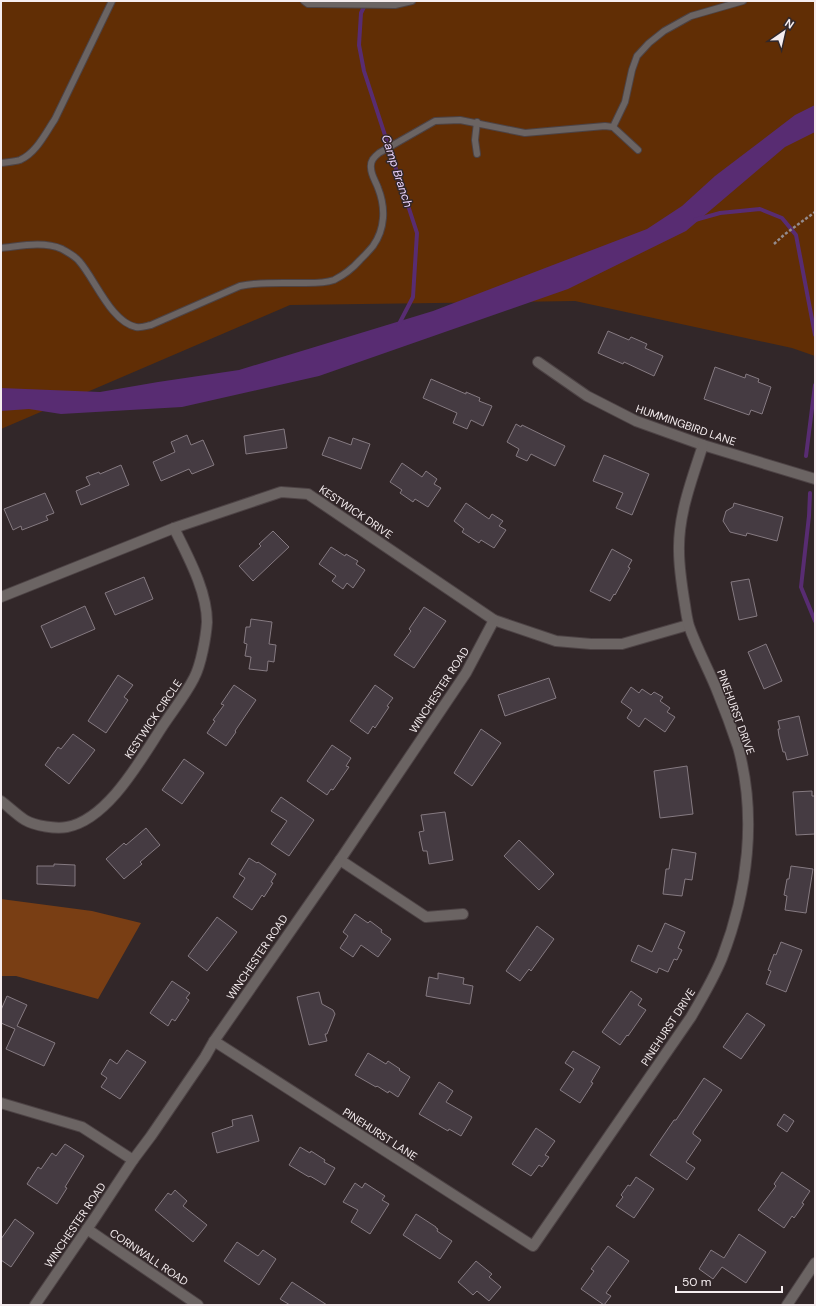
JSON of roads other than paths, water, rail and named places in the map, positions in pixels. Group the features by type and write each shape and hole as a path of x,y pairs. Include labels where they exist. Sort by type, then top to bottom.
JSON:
{"street":[{"name":"HUMMINGBIRD LANE","path":"538,362 587,396 636,421 703,445 815,479"},
{"name":"PINEHURST DRIVE","path":"533,1246 691,1017 722,959 734,922 742,888 748,848 747,805 743,772 737,746 717,691 688,625 681,586 678,550 684,504 703,445"},
{"name":"KESTWICK DRIVE","path":"1,597 174,528 281,492 308,494 494,620 556,641 591,644 622,644 688,625"},
{"name":"KESTWICK CIRCLE","path":"1,802 26,821 54,828 66,827 82,822 95,814 130,776 195,677 206,636 207,620 202,594 187,555 174,528"},
{"name":"WINCHESTER ROAD","path":"35,1305 133,1160 201,1064 214,1041 340,860 466,673 494,620"},
{"path":"340,860 426,917 463,914"},
{"name":"PINEHURST LANE","path":"214,1041 533,1246"},
{"path":"1,1103 82,1127 133,1160"},
{"name":"CORNWALL ROAD","path":"86,1229 198,1305"},
{"path":"787,1305 815,1263"}],"lane":[{"path":"1,163 19,160 32,153 55,120 112,1"},
{"path":"304,1 308,4 395,5 412,1"},
{"path":"613,127 625,102 632,70 637,56 649,43 664,30 691,16 743,1"},
{"path":"1,248 46,245 61,249 79,260 109,306 122,320 131,326 137,327 151,325 240,286 254,283 317,283 333,280 344,274 355,266 371,249 378,239 383,224 384,210 380,192 371,168 373,158 379,153 435,121 460,120 477,122 525,132 605,126 613,127 638,150"},
{"path":"477,122 475,140 477,154"}],"waterway":[{"name":"Camp Branch","path":"367,1 361,13 359,45 364,71 417,233 413,297 398,326"},
{"path":"695,220 720,213 760,209 782,218 796,235 815,335"},
{"path":"806,456 815,385"},
{"path":"810,493 801,587 815,621"}]}
